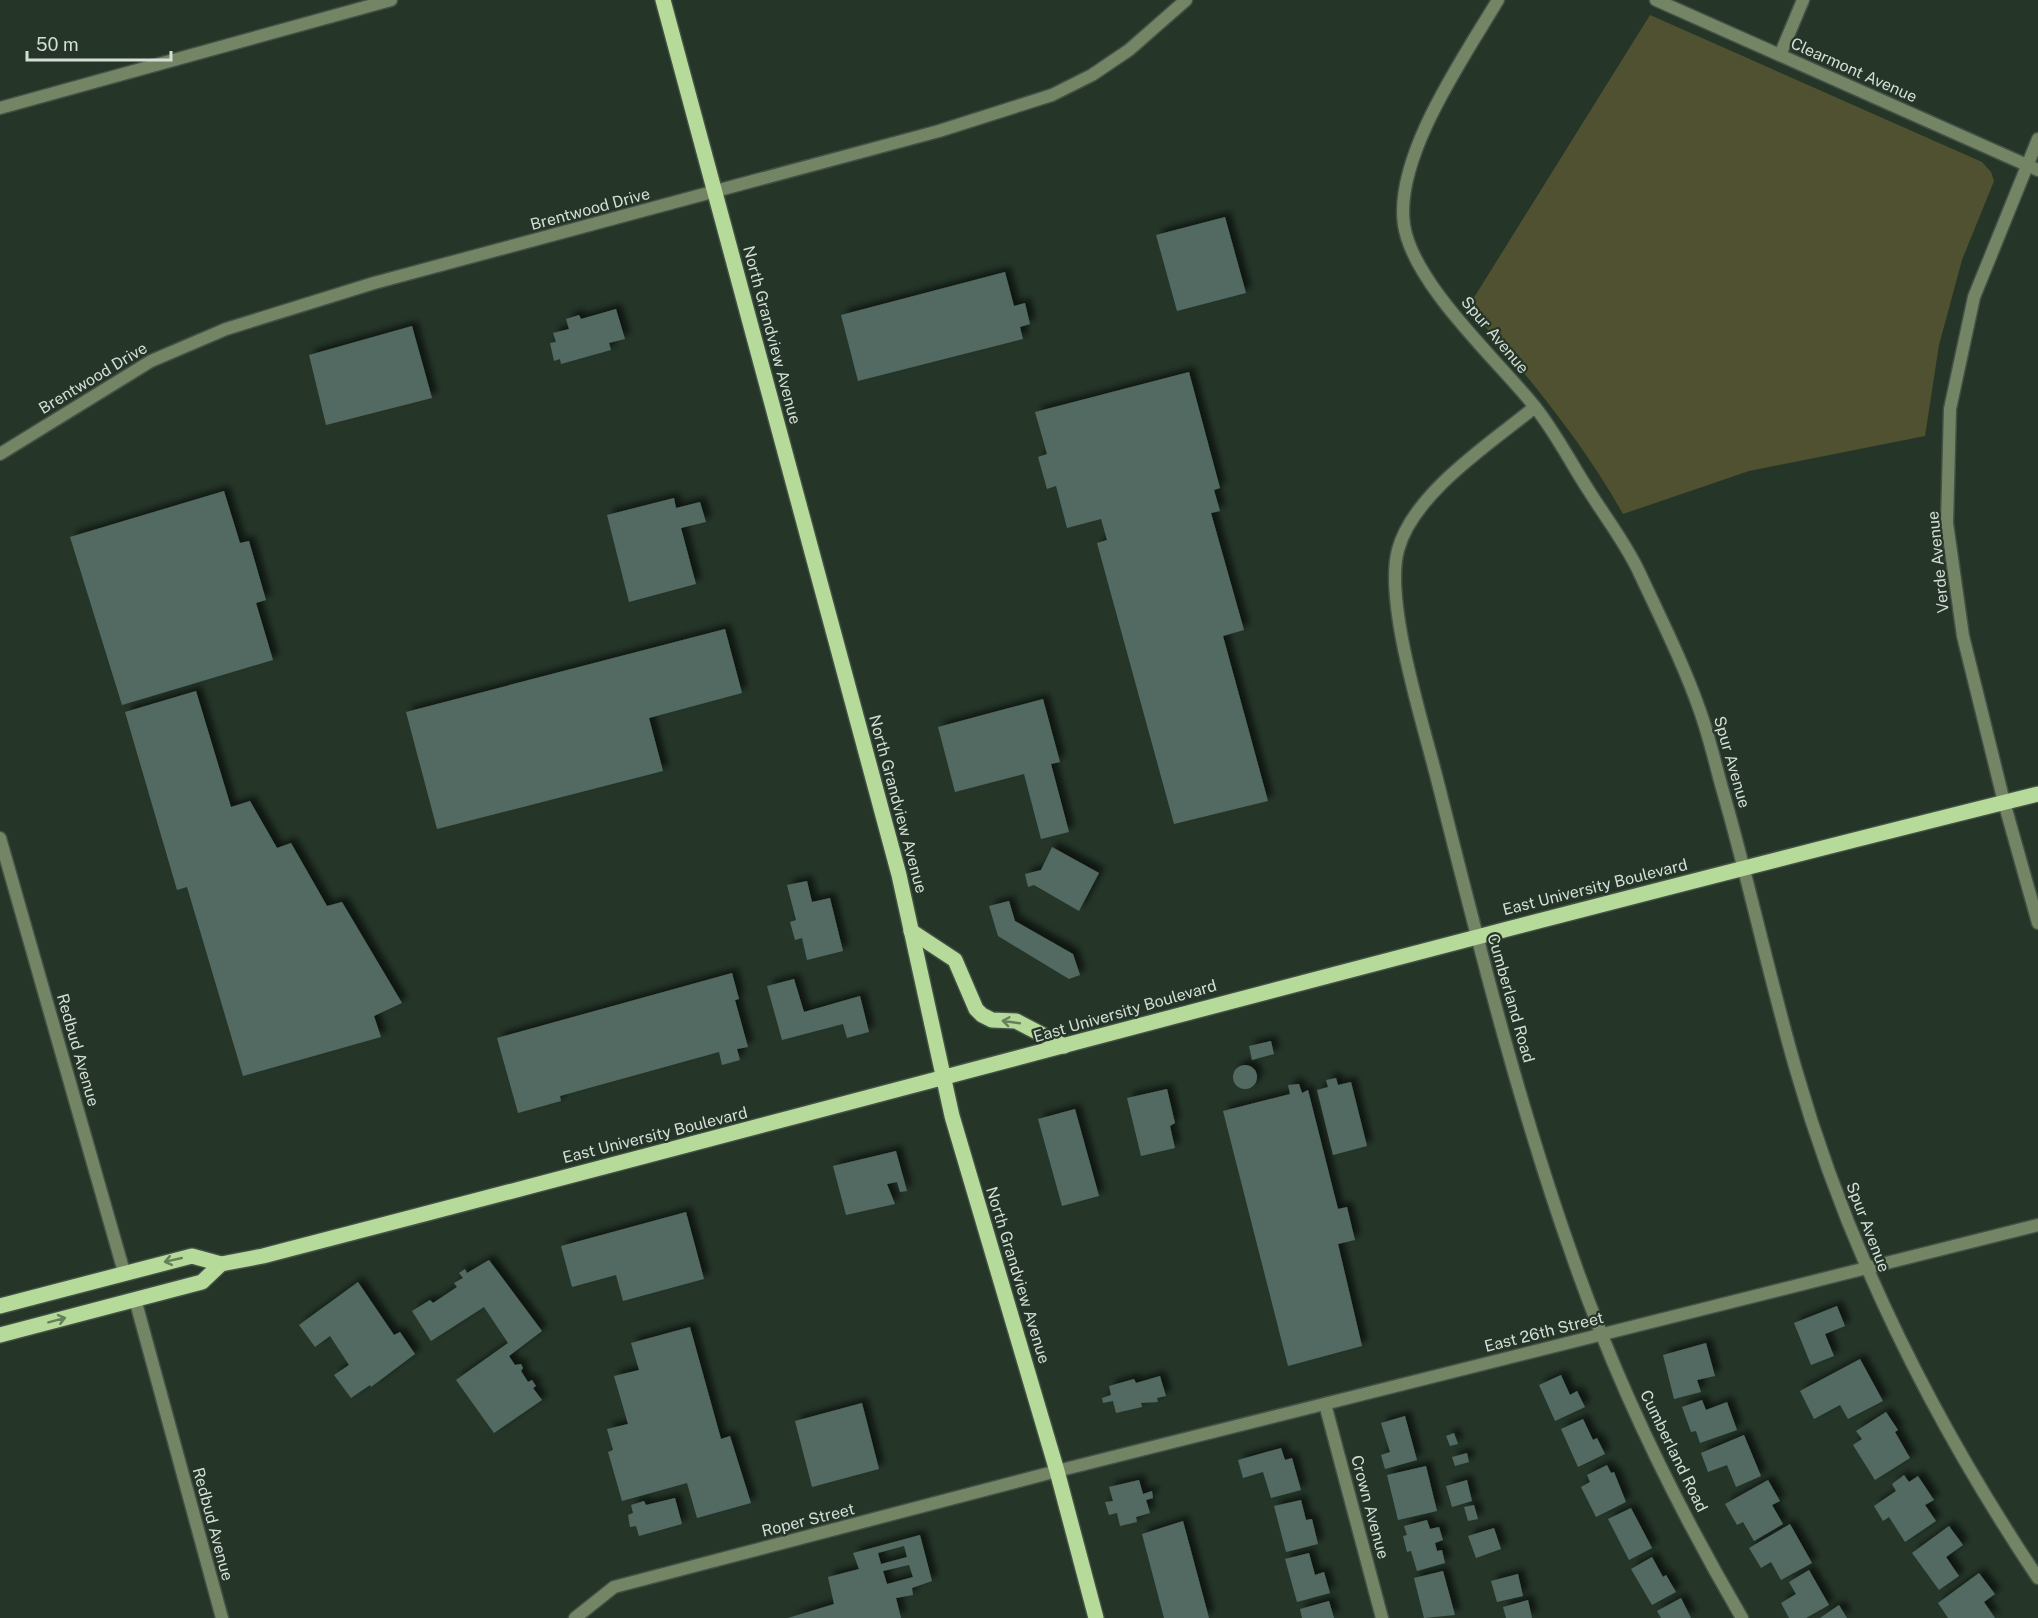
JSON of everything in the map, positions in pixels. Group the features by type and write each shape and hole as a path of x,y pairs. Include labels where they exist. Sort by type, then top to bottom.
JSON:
{"main road":[{"name":"North Grandview Avenue","path":"663,0 893,853 944,1079 987,1237 1058,1471 1096,1618"},
{"name":"East University Boulevard","path":"0,1306 192,1256 221,1264 263,1256 944,1079 1161,1018 2038,794"},
{"path":"911,931 955,960 976,1009 982,1015 992,1020 1017,1021 1064,1046"},
{"name":"East University Boulevard","path":"0,1335 202,1282 221,1264"}],"street":[{"path":"0,108 391,0"},
{"name":"Brentwood Drive","path":"0,454 151,361 226,329 374,283 939,131 1052,95 1092,75 1129,50 1186,0"},
{"name":"Spur Avenue","path":"1498,0 1430,119 1413,158 1404,187 1403,219 1410,248 1423,271 1457,317 1535,407 1637,567 1701,712 1745,868 1796,1070 1865,1268 1943,1428 2038,1578"},
{"name":"Clearmont Avenue","path":"1656,0 2032,168"},
{"path":"1780,55 1803,0"},
{"name":"Verde Avenue","path":"2038,139 2032,168 1977,286 1950,409 1948,534 1963,636 2004,802 2038,922"},
{"name":"Cumberland Road","path":"1535,407 1478,453 1424,504 1405,532 1396,561 1396,596 1404,640 1477,936 1538,1154 1574,1262 1602,1334 1641,1422 1696,1535 1742,1618"},
{"name":"Redbud Avenue","path":"0,838 124,1272"},
{"name":"East 26th Street","path":"1058,1471 2038,1225"},
{"name":"Redbud Avenue","path":"135,1299 222,1618"},
{"name":"Crown Avenue","path":"1325,1404 1382,1618"},
{"name":"Roper Street","path":"575,1618 614,1587 1058,1471"}],"green space":[{"path":"1650,15 1982,162 1991,172 1994,181 1962,260 1939,345 1925,436 1749,471 1623,514 1569,431 1466,304 1475,296"}],"building":[{"path":"1225,217 1246,293 1177,311 1156,235"},
{"path":"1005,272 1014,306 1025,303 1030,324 1020,327 1023,339 858,381 841,315"},
{"path":"616,309 625,339 609,343 611,350 561,364 560,359 554,361 550,343 556,342 553,333 569,329 566,319 579,315 581,319"},
{"path":"412,326 432,398 326,425 309,355"},
{"path":"1189,372 1220,488 1214,490 1220,511 1211,513 1244,630 1223,636 1268,801 1174,824 1097,543 1107,540 1101,519 1067,528 1056,486 1047,489 1038,457 1047,454 1035,412"},
{"path":"224,491 240,543 249,541 266,600 256,603 273,660 122,705 70,537"},
{"path":"674,498 676,508 700,502 706,522 681,528 696,584 629,602 607,515"},
{"path":"725,629 742,693 649,718 663,771 437,829 406,712"},
{"path":"196,691 231,807 250,801 277,848 291,843 327,906 342,902 402,1003 374,1016 381,1037 243,1076 187,887 177,890 125,712"},
{"path":"1043,699 1060,762 1051,764 1069,832 1041,839 1024,774 955,792 938,727"},
{"path":"1052,847 1099,873 1079,911 1034,885 1028,887 1025,874 1041,870"},
{"path":"807,881 812,902 830,898 843,951 807,960 802,938 795,940 790,922 796,920 787,885"},
{"path":"1009,901 1015,921 1073,954 1080,975 1069,979 998,936 989,906"},
{"path":"732,973 739,999 735,1000 748,1047 737,1049 740,1060 722,1065 719,1052 560,1096 561,1101 518,1113 497,1038"},
{"path":"794,979 804,1012 860,996 869,1032 847,1038 843,1024 782,1040 767,986"},
{"path":"1271,1041 1274,1054 1252,1060 1249,1046"},
{"path":"1245,1065 1250,1066 1256,1072 1256,1082 1250,1088 1245,1089 1240,1088 1234,1082 1233,1077 1234,1072 1240,1066"},
{"path":"1336,1078 1338,1085 1351,1082 1367,1146 1333,1155 1317,1090 1328,1087 1326,1080"},
{"path":"1299,1084 1302,1093 1308,1090 1338,1209 1347,1207 1355,1240 1338,1244 1362,1346 1288,1366 1223,1111 1290,1094 1288,1085"},
{"path":"1167,1089 1175,1123 1170,1126 1175,1148 1141,1156 1127,1098"},
{"path":"1075,1109 1099,1196 1062,1206 1038,1119"},
{"path":"896,1151 907,1191 900,1192 897,1182 887,1184 895,1204 846,1215 833,1166"},
{"path":"686,1212 704,1279 623,1301 616,1275 572,1287 561,1246"},
{"path":"489,1260 542,1331 509,1356 515,1365 521,1364 523,1368 521,1371 528,1382 532,1380 536,1386 533,1388 542,1400 494,1433 456,1380 508,1343 484,1307 431,1341 412,1311 430,1300 433,1303 457,1287 454,1283 463,1278 459,1273 465,1269 467,1273"},
{"path":"358,1282 394,1335 400,1332 415,1354 371,1387 370,1385 351,1398 334,1375 349,1365 330,1336 315,1347 299,1325"},
{"path":"1837,1306 1845,1326 1825,1334 1834,1356 1811,1365 1794,1323"},
{"path":"690,1327 721,1439 730,1436 751,1503 697,1518 687,1483 622,1501 608,1452 613,1450 607,1429 628,1424 614,1376 639,1370 631,1343"},
{"path":"1706,1343 1715,1376 1697,1380 1701,1392 1674,1399 1663,1355"},
{"path":"1860,1359 1883,1401 1848,1419 1840,1405 1814,1419 1800,1391"},
{"path":"1561,1375 1570,1395 1577,1391 1585,1407 1555,1421 1539,1385"},
{"path":"1160,1376 1166,1396 1157,1398 1158,1402 1141,1403 1142,1407 1116,1413 1113,1401 1103,1403 1102,1398 1111,1395 1109,1386 1134,1379 1136,1383"},
{"path":"1702,1400 1706,1410 1727,1402 1737,1430 1700,1443 1696,1431 1691,1432 1682,1407"},
{"path":"862,1403 879,1469 812,1487 795,1421"},
{"path":"1886,1412 1898,1430 1895,1432 1910,1458 1875,1480 1853,1445 1862,1439 1856,1431"},
{"path":"1405,1416 1417,1460 1385,1469 1381,1455 1390,1452 1381,1423"},
{"path":"1583,1419 1593,1440 1597,1438 1605,1454 1578,1467 1561,1429"},
{"path":"1454,1433 1458,1444 1450,1446 1446,1436"},
{"path":"1744,1435 1761,1476 1736,1487 1727,1465 1708,1472 1701,1453"},
{"path":"1281,1448 1285,1460 1292,1458 1301,1490 1271,1498 1263,1472 1243,1478 1238,1460"},
{"path":"1467,1453 1469,1462 1455,1466 1452,1457"},
{"path":"1607,1465 1611,1473 1614,1472 1626,1502 1596,1517 1581,1487 1590,1482 1587,1475"},
{"path":"1426,1466 1437,1511 1398,1520 1387,1475"},
{"path":"1904,1475 1909,1482 1918,1476 1934,1500 1925,1505 1936,1521 1905,1542 1889,1517 1883,1521 1874,1506 1896,1491 1892,1484"},
{"path":"1139,1480 1143,1494 1152,1491 1153,1498 1146,1500 1150,1513 1136,1517 1137,1522 1120,1526 1117,1513 1109,1515 1105,1502 1113,1501 1109,1487"},
{"path":"1467,1480 1472,1501 1452,1507 1446,1486"},
{"path":"1768,1480 1780,1501 1772,1505 1783,1524 1754,1541 1743,1522 1737,1525 1725,1504"},
{"path":"675,1498 682,1524 639,1536 636,1526 630,1527 628,1515 633,1513 631,1505 644,1501 646,1505"},
{"path":"1301,1500 1306,1520 1312,1519 1318,1544 1286,1552 1274,1506"},
{"path":"1474,1505 1478,1519 1468,1521 1464,1507"},
{"path":"1631,1508 1652,1548 1629,1560 1608,1519"},
{"path":"1427,1520 1430,1529 1439,1527 1443,1540 1435,1543 1437,1551 1442,1550 1445,1563 1417,1571 1411,1551 1407,1552 1403,1536 1407,1535 1404,1526"},
{"path":"1183,1521 1209,1618 1164,1618 1142,1534"},
{"path":"1790,1524 1812,1563 1781,1580 1771,1562 1761,1568 1749,1548"},
{"path":"1949,1526 1963,1545 1946,1557 1959,1576 1939,1590 1912,1553"},
{"path":"1494,1528 1501,1549 1476,1558 1468,1536"},
{"path":"920,1535 932,1581 912,1588 913,1595 896,1598 901,1618 788,1618 834,1604 828,1577 859,1569 853,1553","holes":["904,1546 907,1557 881,1564 878,1553","909,1565 913,1577 887,1584 883,1571"]},
{"path":"1309,1553 1315,1575 1324,1572 1330,1593 1297,1602 1285,1559"},
{"path":"1652,1557 1663,1577 1666,1575 1676,1592 1652,1605 1631,1569"},
{"path":"1809,1570 1829,1605 1806,1618 1789,1618 1781,1603 1796,1594 1789,1582"},
{"path":"1443,1571 1455,1615 1424,1618 1414,1578"},
{"path":"1979,1573 1995,1594 1984,1602 1995,1618 1948,1618 1938,1603"},
{"path":"1518,1574 1523,1596 1497,1602 1491,1581"},
{"path":"1681,1598 1691,1618 1661,1618 1657,1611"},
{"path":"1528,1600 1532,1618 1506,1618 1503,1607"},
{"path":"1329,1601 1334,1618 1302,1618 1300,1609"},
{"path":"1839,1605 1847,1618 1820,1618"}]}
